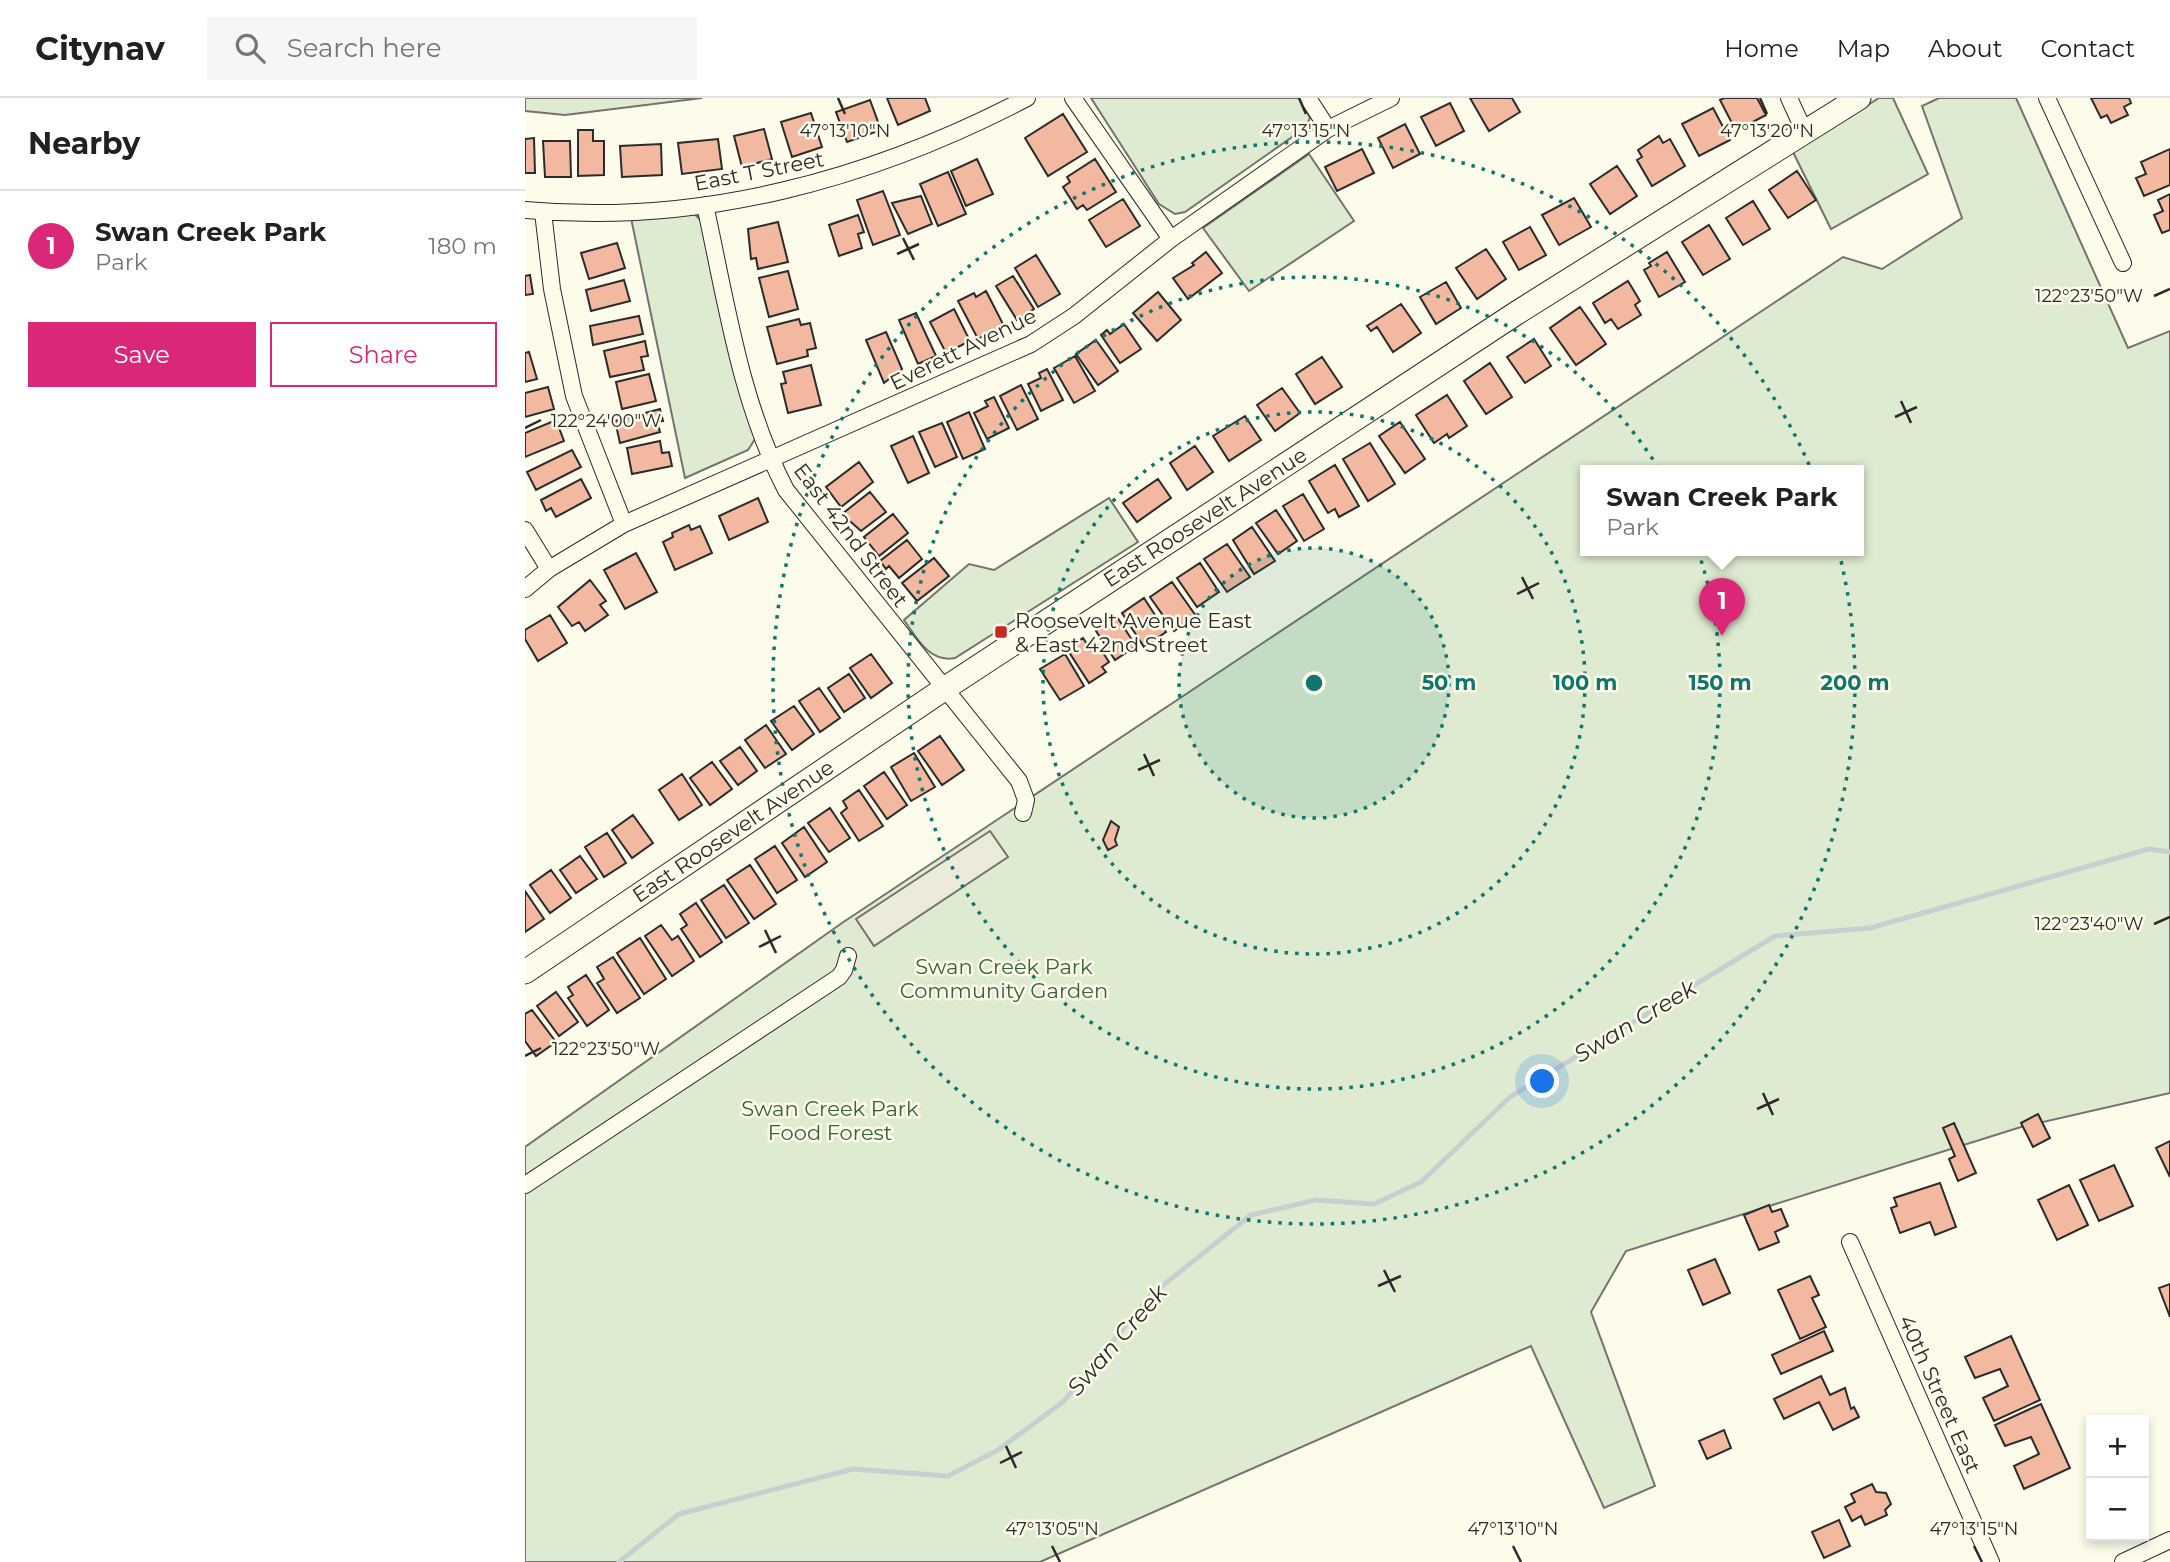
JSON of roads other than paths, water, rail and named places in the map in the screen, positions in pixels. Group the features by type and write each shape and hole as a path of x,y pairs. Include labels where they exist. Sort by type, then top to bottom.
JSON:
{"street":[{"name":"East T Street","path":"525,210 586,215 705,205 800,189 881,165 975,125 1027,98"},
{"path":"1073,98 1171,239"},
{"path":"1308,98 1328,130"},
{"name":"Everett Avenue","path":"525,589 549,569 624,524 1031,344 1074,316 1171,239 1328,130 1391,98"},
{"path":"1789,98 1805,133"},
{"name":"East Roosevelt Avenue","path":"525,972 944,689 1515,314 1859,98"},
{"path":"2047,98 2123,263"},
{"name":"East 42nd Street","path":"705,205 743,378 770,460 786,490 1019,781 1026,800 1023,813"},
{"path":"543,212 552,289 574,396 624,524"},
{"path":"525,530 549,569"},
{"path":"525,1185 839,977 848,956"},
{"name":"40th Street East","path":"1850,1242 1991,1562"},
{"path":"2123,1562 2170,1540"}],"waterway":[{"name":"Swan Creek","path":"619,1562 679,1514 853,1469 948,1476 998,1450 1063,1402 1151,1295 1251,1215 1316,1200 1374,1204 1421,1182 1510,1097 1775,936 1870,928 2149,849 2170,852"}],"place":[{"name":"Roosevelt Avenue East & East 42nd Street","path":"1001,632"},
{"name":"Swan Creek Park","path":"1722,636"}],"park label":[{"name":"Swan Creek Park Community Garden","path":"1004,978"},
{"name":"Swan Creek Park Food Forest","path":"830,1120"}]}
